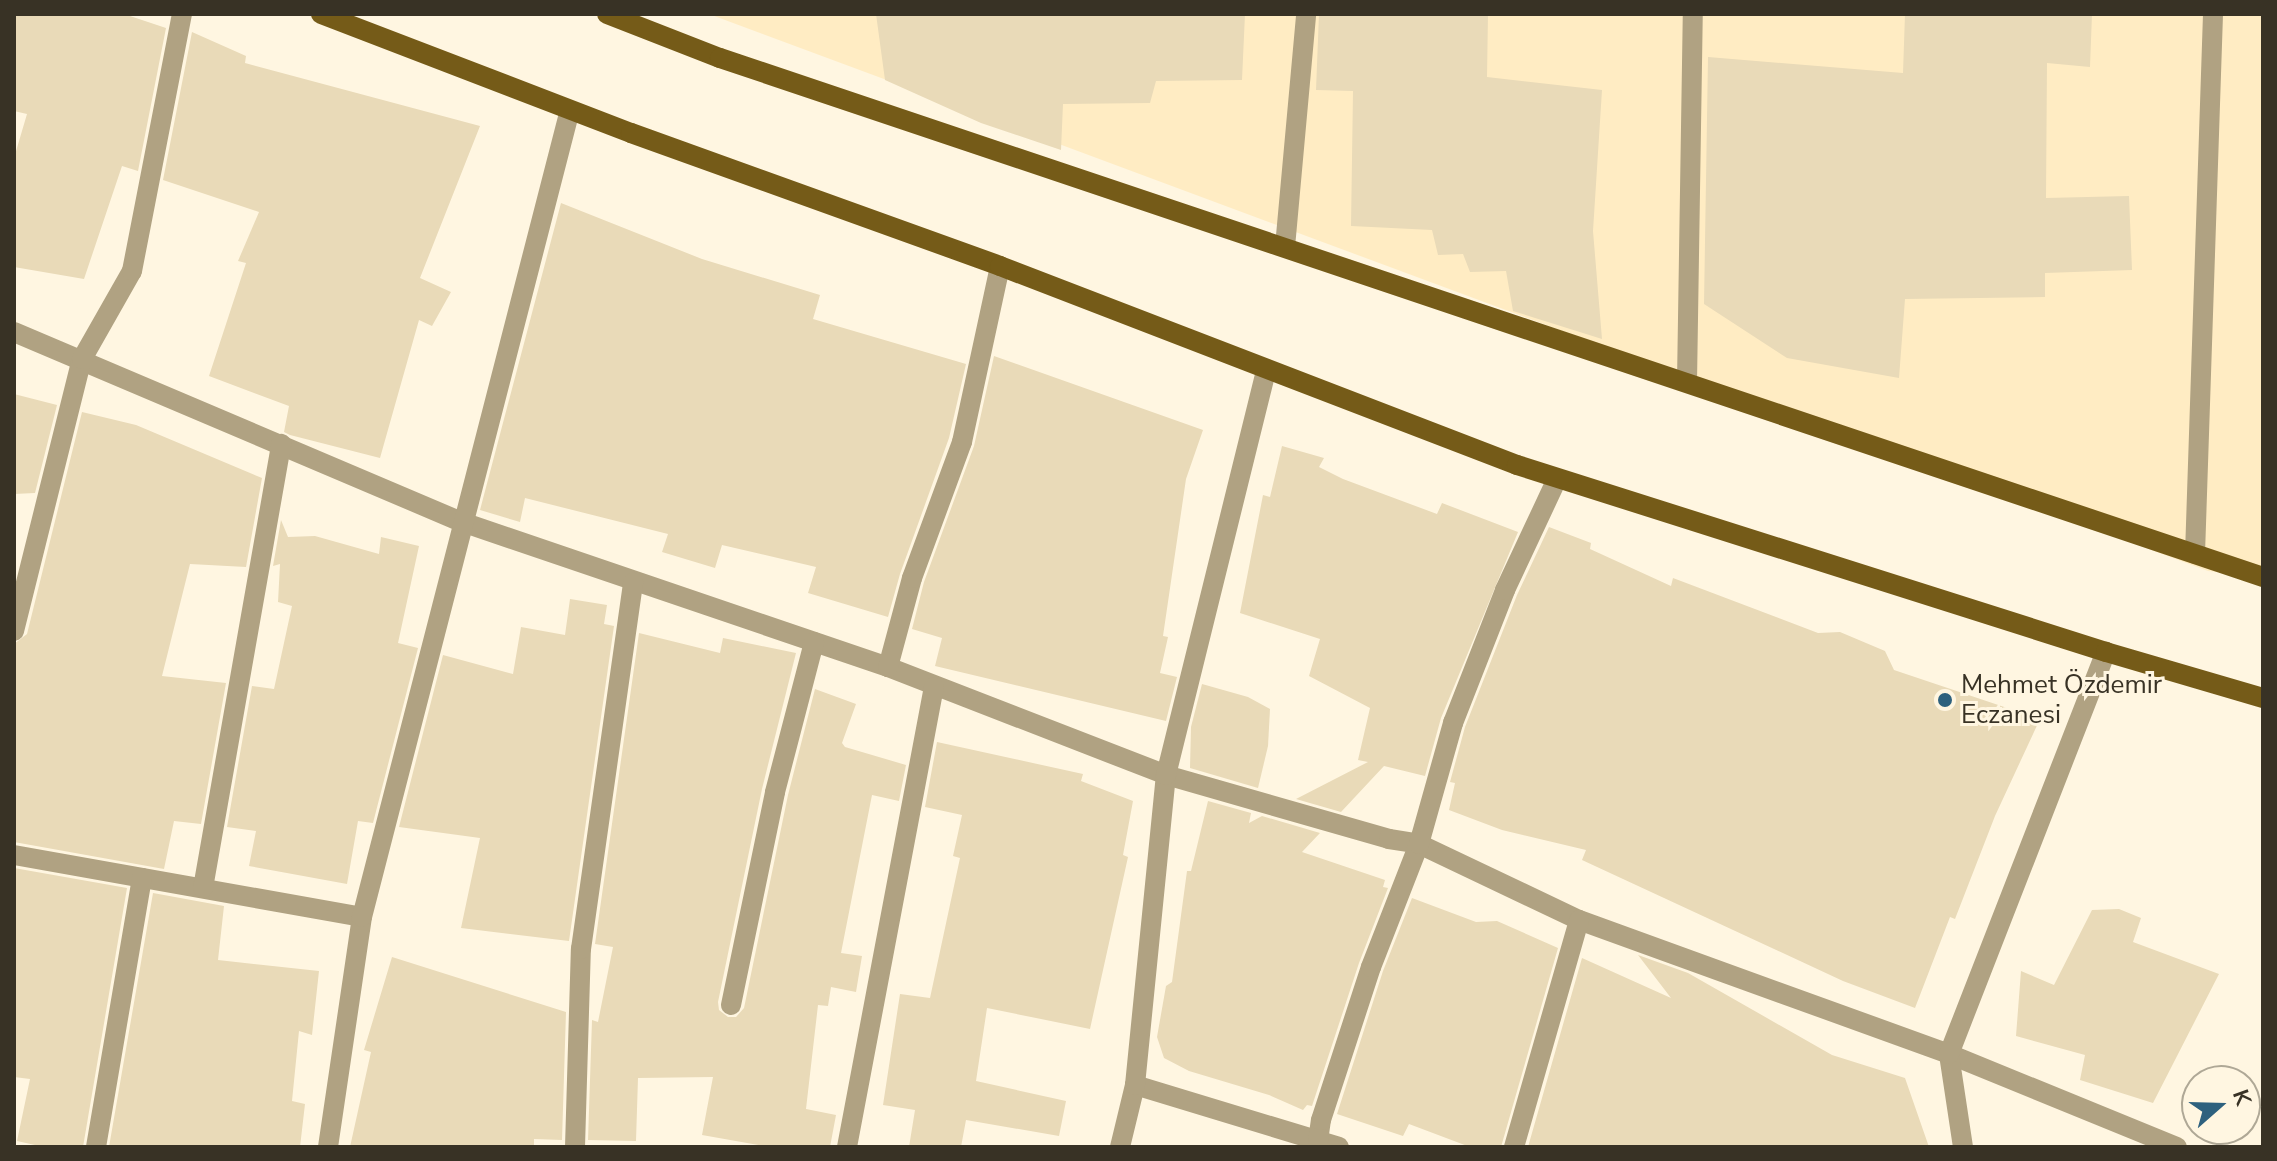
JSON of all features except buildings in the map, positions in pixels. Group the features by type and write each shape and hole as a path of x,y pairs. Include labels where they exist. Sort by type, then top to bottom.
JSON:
{"main road":[{"path":"321,14 570,110 1000,266 1266,371 1557,479 2106,652 2263,698"},
{"path":"607,14 720,58 2263,577"}],"street":[{"path":"14,631 17,608 82,359 132,271 182,14"},
{"path":"1285,247 1306,14"},
{"path":"1687,382 1693,14"},
{"path":"2195,554 2213,14"},
{"path":"328,1147 362,917 570,110"},
{"path":"888,667 912,578 962,442 1000,266"},
{"path":"14,332 465,523 633,583 888,667 1166,775 1389,839 1419,844 1579,920 1949,1054 2177,1147"},
{"path":"1120,1147 1135,1085 1166,775 1266,371"},
{"path":"203,888 281,444"},
{"path":"1318,1141 1321,1120 1371,967 1419,844 1453,723 1505,590 1557,479"},
{"path":"575,1147 581,949 633,583"},
{"path":"731,1005 775,792 814,642"},
{"path":"1963,1147 1949,1054 2106,652"},
{"path":"847,1147 934,687"},
{"path":"14,855 362,917"},
{"path":"96,1147 142,878"},
{"path":"1514,1147 1579,920"},
{"path":"1135,1085 1339,1147"}],"shaded area":[{"path":"709,14 2263,14 2263,577 2208,571"}],"place":[{"name":"Mehmet Özdemir Eczanesi","path":"1945,700"}]}
